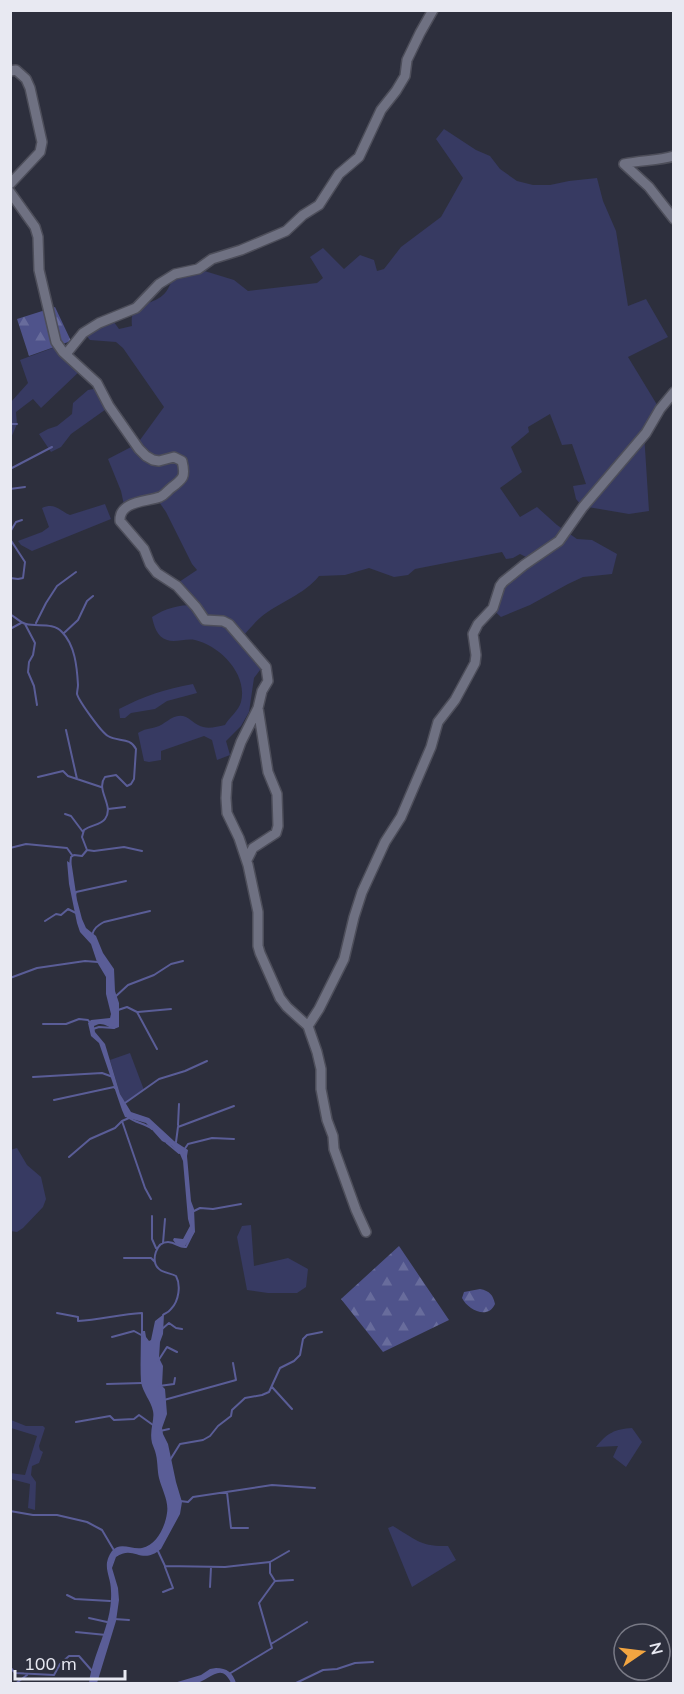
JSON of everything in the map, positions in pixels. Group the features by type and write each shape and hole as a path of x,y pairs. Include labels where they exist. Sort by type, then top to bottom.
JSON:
{"street":[{"path":"66,354 84,333 99,323 136,308 159,284 176,274 198,269 212,259 286,231 303,215 319,205 339,174 359,157 381,110 396,92 405,76 407,60 433,10"},
{"path":"10,71 16,70 26,79 42,142 40,152 10,184"},
{"path":"674,156 624,164 649,187 674,219"},
{"path":"10,192 35,227 38,237 38,263 56,342 97,383 109,406 146,456 159,461 174,457 182,461 184,469 182,480 161,496 129,505 120,515 120,521 144,549 150,564 157,573 177,586 196,607 204,620 223,621 229,624 266,667 268,681 241,742 227,781 227,813 247,860 258,912 260,954 280,998 286,1007 308,1026 321,1068 321,1089 334,1149 366,1232"},
{"path":"308,1026 319,1010 344,959 362,892 385,842 401,818 431,747 438,722 455,700 475,663 473,636 477,626 493,608 500,586 562,537 583,507 646,433 660,409 674,392"},
{"path":"247,860 253,848 276,833 278,826 277,794 268,772 258,708"}],"shaded area":[{"path":"444,129 476,150 490,156 500,169 517,181 533,185 550,185 597,178 603,201 616,231 628,306 646,299 668,337 628,357 659,408 644,433 649,511 629,514 582,506 576,499 573,486 586,484 572,444 562,445 550,414 528,427 529,432 511,447 522,472 500,488 520,517 537,507 577,539 592,540 617,554 612,574 583,577 530,605 501,617 491,608 494,596 528,558 520,554 506,559 502,552 415,569 408,575 394,577 369,568 345,575 319,576 299,593 261,617 241,638 263,666 254,678 249,712 241,726 226,741 230,755 217,760 212,740 204,736 161,751 161,760 144,761 138,733 160,726 177,716 186,717 205,727 225,725 240,705 242,692 236,672 214,648 195,640 167,640 158,634 152,617 172,608 194,605 176,584 197,570 157,499 130,510 124,505 108,459 140,440 164,407 123,348 116,342 90,340 84,333 111,318 119,329 132,326 132,318 137,308 163,295 175,274 198,269 234,280 248,291 317,283 323,278 310,257 323,248 344,269 360,255 374,260 377,271 384,269 401,247 441,217 463,178 436,139"},
{"path":"58,346 82,369 41,408 33,399 16,412 17,424 11,438 11,402 28,383 20,360"},
{"path":"99,388 109,407 71,434 61,447 51,452 39,434 57,426 72,414 73,403 88,390"},
{"path":"105,504 111,519 32,551 18,541 49,527 42,508 54,507 70,515"},
{"path":"193,684 197,693 167,701 155,709 131,713 125,718 120,718 119,709 128,704 173,688"},
{"path":"71,860 82,919 86,928 96,936 103,953 114,969 115,991 119,1003 119,1027 114,1029 102,1024 94,1026 95,1032 105,1044 120,1094 131,1112 149,1118 174,1141 188,1150 195,1232 185,1246 181,1247 173,1240 174,1238 183,1239 190,1226 183,1161 180,1154 172,1146 162,1141 146,1123 125,1117 99,1043 91,1036 88,1023 91,1020 110,1018 111,1014 106,994 106,977 97,962 91,944 80,932 77,923 69,884 67,861 70,863"},
{"path":"130,1053 144,1090 125,1103 110,1060"},
{"path":"17,1148 27,1165 41,1177 46,1199 43,1207 17,1232 10,1231 10,1150"},
{"path":"251,1225 254,1266 288,1258 308,1269 306,1287 297,1293 247,1290 237,1237 242,1226"},
{"path":"164,1314 159,1358 163,1366 162,1386 165,1389 167,1414 162,1428 182,1502 180,1514 161,1549 154,1554 143,1556 128,1553 116,1557 112,1568 119,1600 116,1621 97,1683 89,1683 111,1603 111,1585 107,1566 109,1557 115,1548 122,1546 142,1548 152,1543 159,1535 166,1518 167,1504 151,1438 153,1411 141,1382 141,1331 145,1331 146,1337 149,1341 151,1340 155,1321"},
{"path":"11,1420 26,1426 45,1428 39,1446 43,1452 39,1463 32,1466 31,1475 36,1482 35,1510 28,1508 30,1484 11,1479 10,1473 25,1475 37,1436 11,1428"},
{"path":"632,1428 642,1442 626,1467 613,1457 618,1446 596,1447 612,1433"},
{"path":"393,1526 425,1544 448,1546 456,1560 412,1587 388,1528"},
{"path":"216,1668 229,1672 236,1683 231,1683 223,1673 219,1673 194,1684 174,1683 201,1675"}],"green space":[{"path":"55,307 71,341 29,356 17,319"},
{"path":"399,1246 449,1320 383,1352 341,1299"},
{"path":"480,1289 489,1292 494,1301 495,1304 488,1312 478,1312 462,1298 464,1292"}],"waterway":[{"path":"10,424 17,424"},
{"path":"10,469 52,447"},
{"path":"10,489 25,487"},
{"path":"10,532 16,522 22,520"},
{"path":"10,539 25,562 23,578 10,578"},
{"path":"36,623 57,586 76,572"},
{"path":"64,633 78,620 87,601 93,596"},
{"path":"10,614 24,623 50,626 62,632 70,643 74,657 78,678 77,694 82,703 108,736 127,741 136,749 134,779 127,786 116,775 105,777 102,787 107,803 107,814 103,821 84,830 82,837 87,850 82,856 71,857 70,865"},
{"path":"10,629 21,623"},
{"path":"25,624 35,643 28,672 34,686 37,705"},
{"path":"66,730 77,779"},
{"path":"38,777 63,771 68,776 101,787"},
{"path":"108,809 125,807"},
{"path":"65,814 71,816 83,832"},
{"path":"10,848 26,844 67,848 72,855"},
{"path":"87,850 124,847 142,851"},
{"path":"75,895 76,892 126,881"},
{"path":"45,921 56,914 61,915 68,909 76,913"},
{"path":"92,935 96,927 104,922 150,911"},
{"path":"10,978 37,968 85,961 98,962"},
{"path":"115,997 128,985 154,975 171,964 183,961"},
{"path":"118,1010 127,1007 137,1012 157,1049"},
{"path":"138,1012 171,1009"},
{"path":"43,1024 66,1024 79,1019 88,1020 91,1024"},
{"path":"93,1029 114,1028"},
{"path":"125,1103 159,1079 207,1061"},
{"path":"33,1077 102,1073 113,1077"},
{"path":"54,1100 115,1088"},
{"path":"178,1125 179,1104"},
{"path":"176,1142 178,1127 234,1106"},
{"path":"128,1117 152,1129"},
{"path":"69,1157 90,1139 115,1128 129,1118"},
{"path":"122,1121 151,1199"},
{"path":"184,1150 188,1144 212,1138 234,1139"},
{"path":"167,1143 179,1153"},
{"path":"192,1212 200,1208 213,1209 241,1204"},
{"path":"152,1216 152,1239 156,1248"},
{"path":"163,1243 165,1219"},
{"path":"163,1315 176,1302 178,1284 176,1276 158,1268 155,1261 156,1252 160,1245 168,1242 186,1247 193,1233"},
{"path":"124,1258 151,1258 155,1262"},
{"path":"57,1313 78,1317 78,1321 142,1313 142,1331"},
{"path":"162,1329 169,1323 182,1329"},
{"path":"112,1337 134,1331 143,1336"},
{"path":"170,1460 180,1444 203,1440 210,1436 231,1416 232,1410 245,1398 269,1392 280,1368 300,1355 303,1339 307,1335 322,1332"},
{"path":"158,1361 167,1347 177,1352"},
{"path":"164,1400 236,1380 233,1363"},
{"path":"159,1386 174,1384 175,1378"},
{"path":"107,1384 142,1383"},
{"path":"272,1387 292,1409"},
{"path":"76,1422 110,1416 114,1420 134,1419 139,1415 153,1425"},
{"path":"160,1431 169,1429"},
{"path":"180,1501 188,1502 193,1497 272,1485 315,1488"},
{"path":"227,1492 231,1528 248,1528"},
{"path":"10,1511 33,1515 57,1515 87,1522 102,1530 115,1552"},
{"path":"157,1549 165,1566 225,1567 270,1562 289,1551"},
{"path":"229,1674 272,1648 259,1603 275,1581 270,1573 270,1562"},
{"path":"163,1592 173,1588 165,1567"},
{"path":"210,1587 211,1567"},
{"path":"275,1581 293,1580"},
{"path":"67,1595 75,1599 110,1601"},
{"path":"89,1618 107,1622"},
{"path":"114,1619 129,1620"},
{"path":"271,1644 307,1622"},
{"path":"76,1632 106,1635"},
{"path":"10,1667 15,1673 54,1675 60,1664 69,1656 79,1656 93,1672"},
{"path":"294,1684 323,1670 337,1669 355,1663 373,1662"},
{"path":"15,1684 27,1675"}]}
